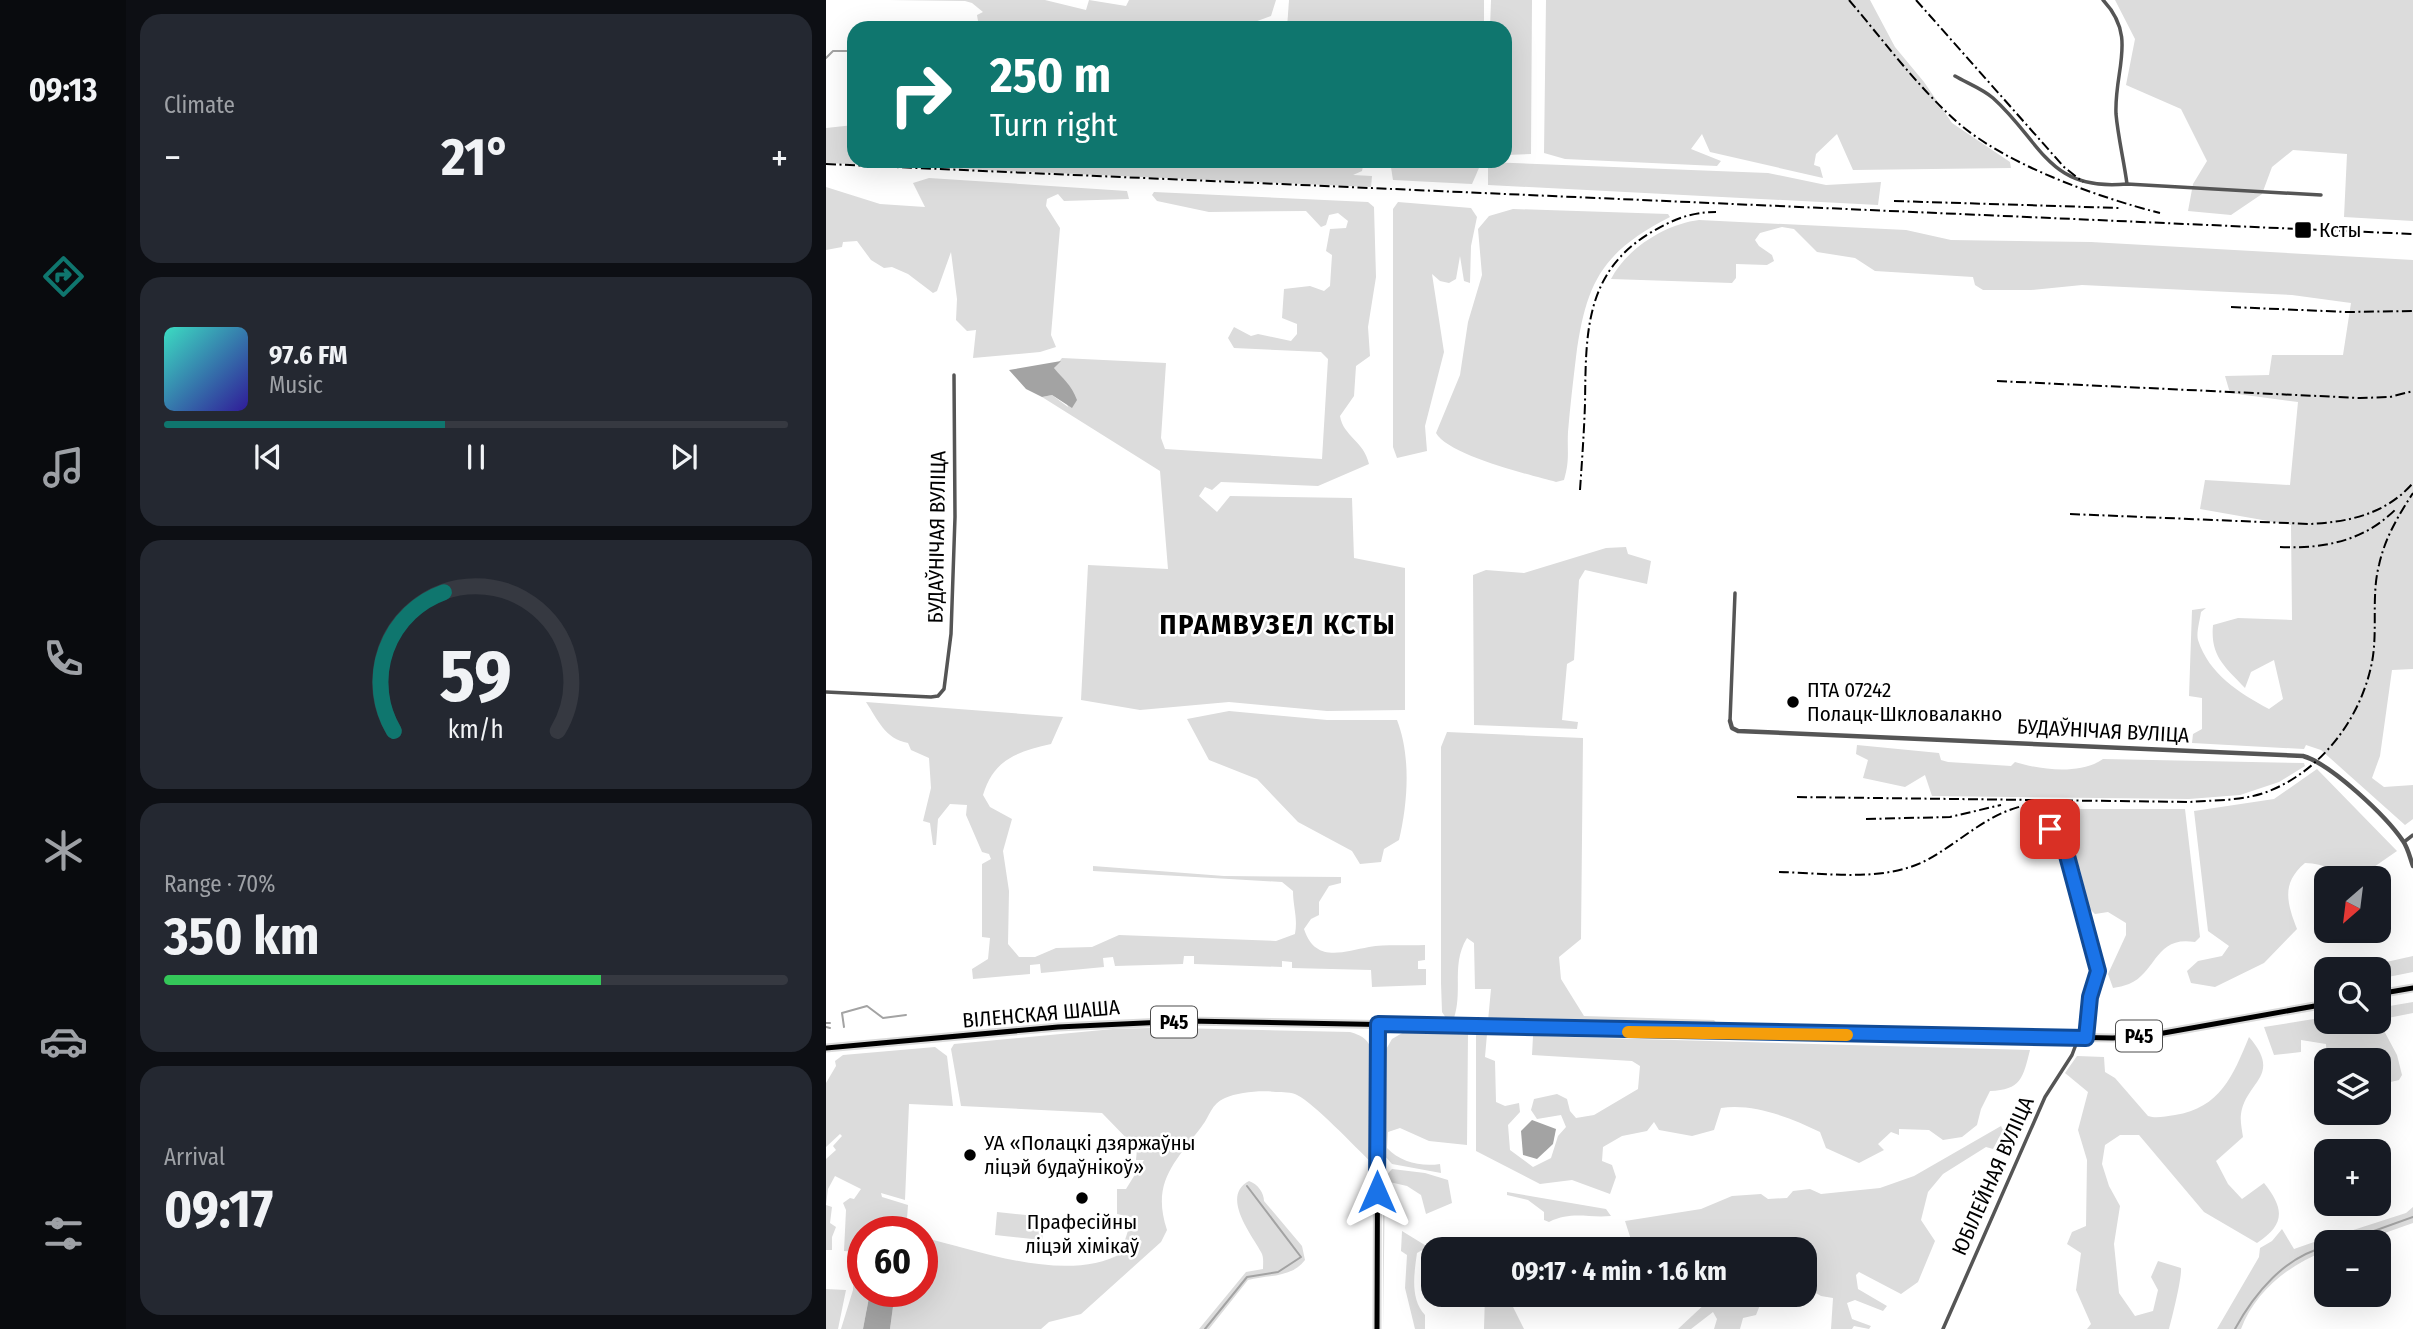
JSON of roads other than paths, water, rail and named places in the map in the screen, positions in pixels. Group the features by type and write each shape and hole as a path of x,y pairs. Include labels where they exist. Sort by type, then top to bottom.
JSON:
{"main road":[{"path":"2391,992 2413,988"},
{"name":"Р45","path":"1378,1024 2078,1039 2158,1034 2314,1006"},
{"name":"ВІЛЕНСКАЯ ШАША","path":"826,1048 1112,1023 1378,1024"},
{"path":"1377,1329 1378,1024"}],"street":[{"path":"2103,0 2119,21 2124,37 2116,114 2127,184"},
{"path":"1955,76 1992,97 2050,162 2075,181 2106,186 2127,184 2321,195"},
{"name":"БУДАЎНІЧАЯ ВУЛІЦА","path":"826,692 938,696 945,682 951,634 956,462 954,375"},
{"path":"1730,721 1735,593"},
{"name":"БУДАЎНІЧАЯ ВУЛІЦА","path":"1730,721 1732,728 1748,731 2302,756 2318,760 2332,769 2404,842 2413,866"},
{"path":"2050,829 2066,852 2098,971 2090,997 2086,1038"},
{"path":"2404,842 2413,835"},
{"name":"ЮБІЛЕЙНАЯ ВУЛІЦА","path":"1943,1329 2045,1097 2072,1055 2078,1039"}],"waterway":[{"path":"826,58 833,51 847,51"},
{"path":"844,1027 842,1013 867,1006 883,1018 906,1015"},
{"path":"826,1027 830,1028"},
{"path":"1205,1329 1247,1277 1278,1272 1301,1257 1247,1186"},
{"path":"2377,1230 2413,1217"},
{"path":"2235,1329 2251,1303 2272,1278 2297,1259 2314,1251"}],"railway":[{"path":"1849,0 1927,93 1976,137 2052,177 2108,198 2160,213"},
{"path":"1916,0 2064,167 2083,182"},
{"path":"826,164 847,165"},
{"path":"917,168 2413,234"},
{"path":"1894,201 2120,208"},
{"path":"1580,490 1586,354 1593,308 1601,286 1612,267 1628,249 1650,233 1682,218 1698,213 1716,212"},
{"path":"2231,307 2347,312 2413,311"},
{"path":"1997,381 2360,398 2390,397 2413,391"},
{"path":"2070,514 2325,523 2353,518 2379,509 2413,483"},
{"path":"1797,797 2190,802 2246,798 2284,784 2320,758 2348,723 2358,704 2372,662 2375,589 2379,565 2393,527 2413,493"},
{"path":"2280,547 2342,541 2371,529 2396,509"},
{"path":"1866,819 1950,817 2001,805"},
{"path":"1779,872 1852,875 1906,868 1936,855 1999,815 2027,805"}],"place":[{"name":"Ксты","path":"2303,230"},
{"name":"ПТА 07242 Полацк-Шкловалакно","path":"1793,702"},
{"name":"УА «Полацкі дзяржаўны ліцэй будаўнікоў»","path":"970,1155"},
{"name":"Прафесійны ліцэй хімікаў","path":"1082,1198"}],"district":[{"name":"ПРАМВУЗЕЛ КСТЫ","path":"1278,624"}]}
